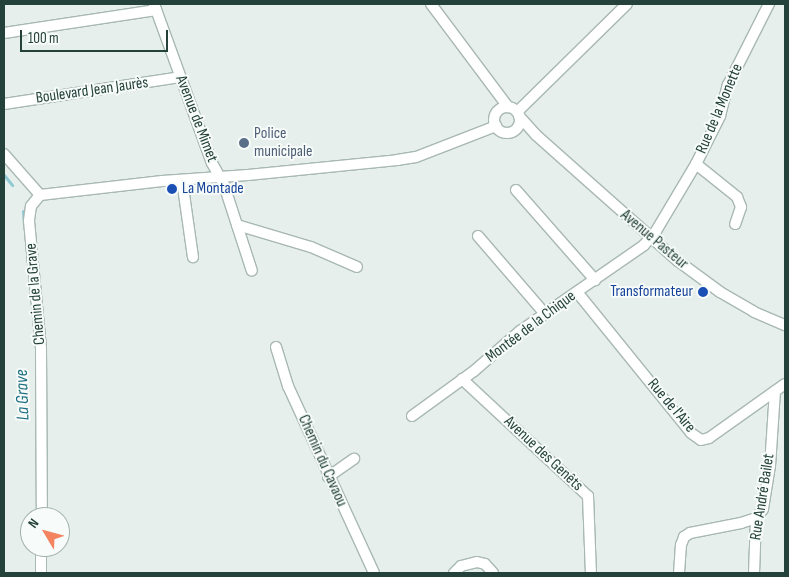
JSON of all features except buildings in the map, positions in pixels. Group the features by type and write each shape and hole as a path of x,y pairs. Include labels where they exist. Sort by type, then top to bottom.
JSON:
{"street":[{"name":"Avenue Pasteur","path":"431,4 498,94 536,135 678,262 720,292 754,312 785,325"},
{"path":"496,112 515,112 627,4"},
{"name":"Rue de la Monette","path":"650,238 696,164 720,116 728,85 769,4"},
{"path":"4,33 155,7"},
{"name":"Avenue de Mimet","path":"155,7 212,163 221,176"},
{"name":"Boulevard Jean Jaurès","path":"4,104 180,78"},
{"path":"498,94 494,119 496,126 502,132 514,130 519,124 515,112"},
{"path":"4,154 40,195 397,160 416,157 496,126"},
{"name":"Avenue Pasteur","path":"514,130 536,135"},
{"path":"696,164 737,196 741,207 735,224"},
{"path":"221,176 252,271"},
{"path":"182,180 193,257"},
{"path":"516,190 594,280"},
{"name":"Chemin de la Grave","path":"40,195 31,206 29,221 41,348 42,507"},
{"path":"237,225 311,247 357,267"},
{"path":"478,236 545,314"},
{"name":"Montée de la Chique","path":"412,416 462,379 520,331 644,245 650,238"},
{"name":"Rue de l'Aire","path":"577,292 691,433 701,440 709,438 785,384"},
{"name":"Chemin du Cavaou","path":"276,347 288,386 328,477 374,573"},
{"name":"Avenue des Genêts","path":"462,379 588,496 591,573"},
{"name":"Rue André Bailet","path":"754,573 756,518 763,509 770,466 775,391"},
{"path":"328,477 354,459"},
{"path":"679,573 681,545 684,537 690,532 741,524 756,518"},
{"path":"41,557 41,573"},
{"path":"454,573 461,566 477,562 485,564 493,573"}],"waterway":[{"name":"La Grave","path":"4,175 12,185"},
{"name":"La Grave","path":"23,211 24,224"},
{"name":"La Grave","path":"36,353 36,362"},
{"name":"La Grave","path":"36,565 36,573"}],"place":[{"name":"Police municipale","path":"244,143"},
{"name":"La Montade","path":"172,189"},
{"name":"Transformateur","path":"703,292"}]}
